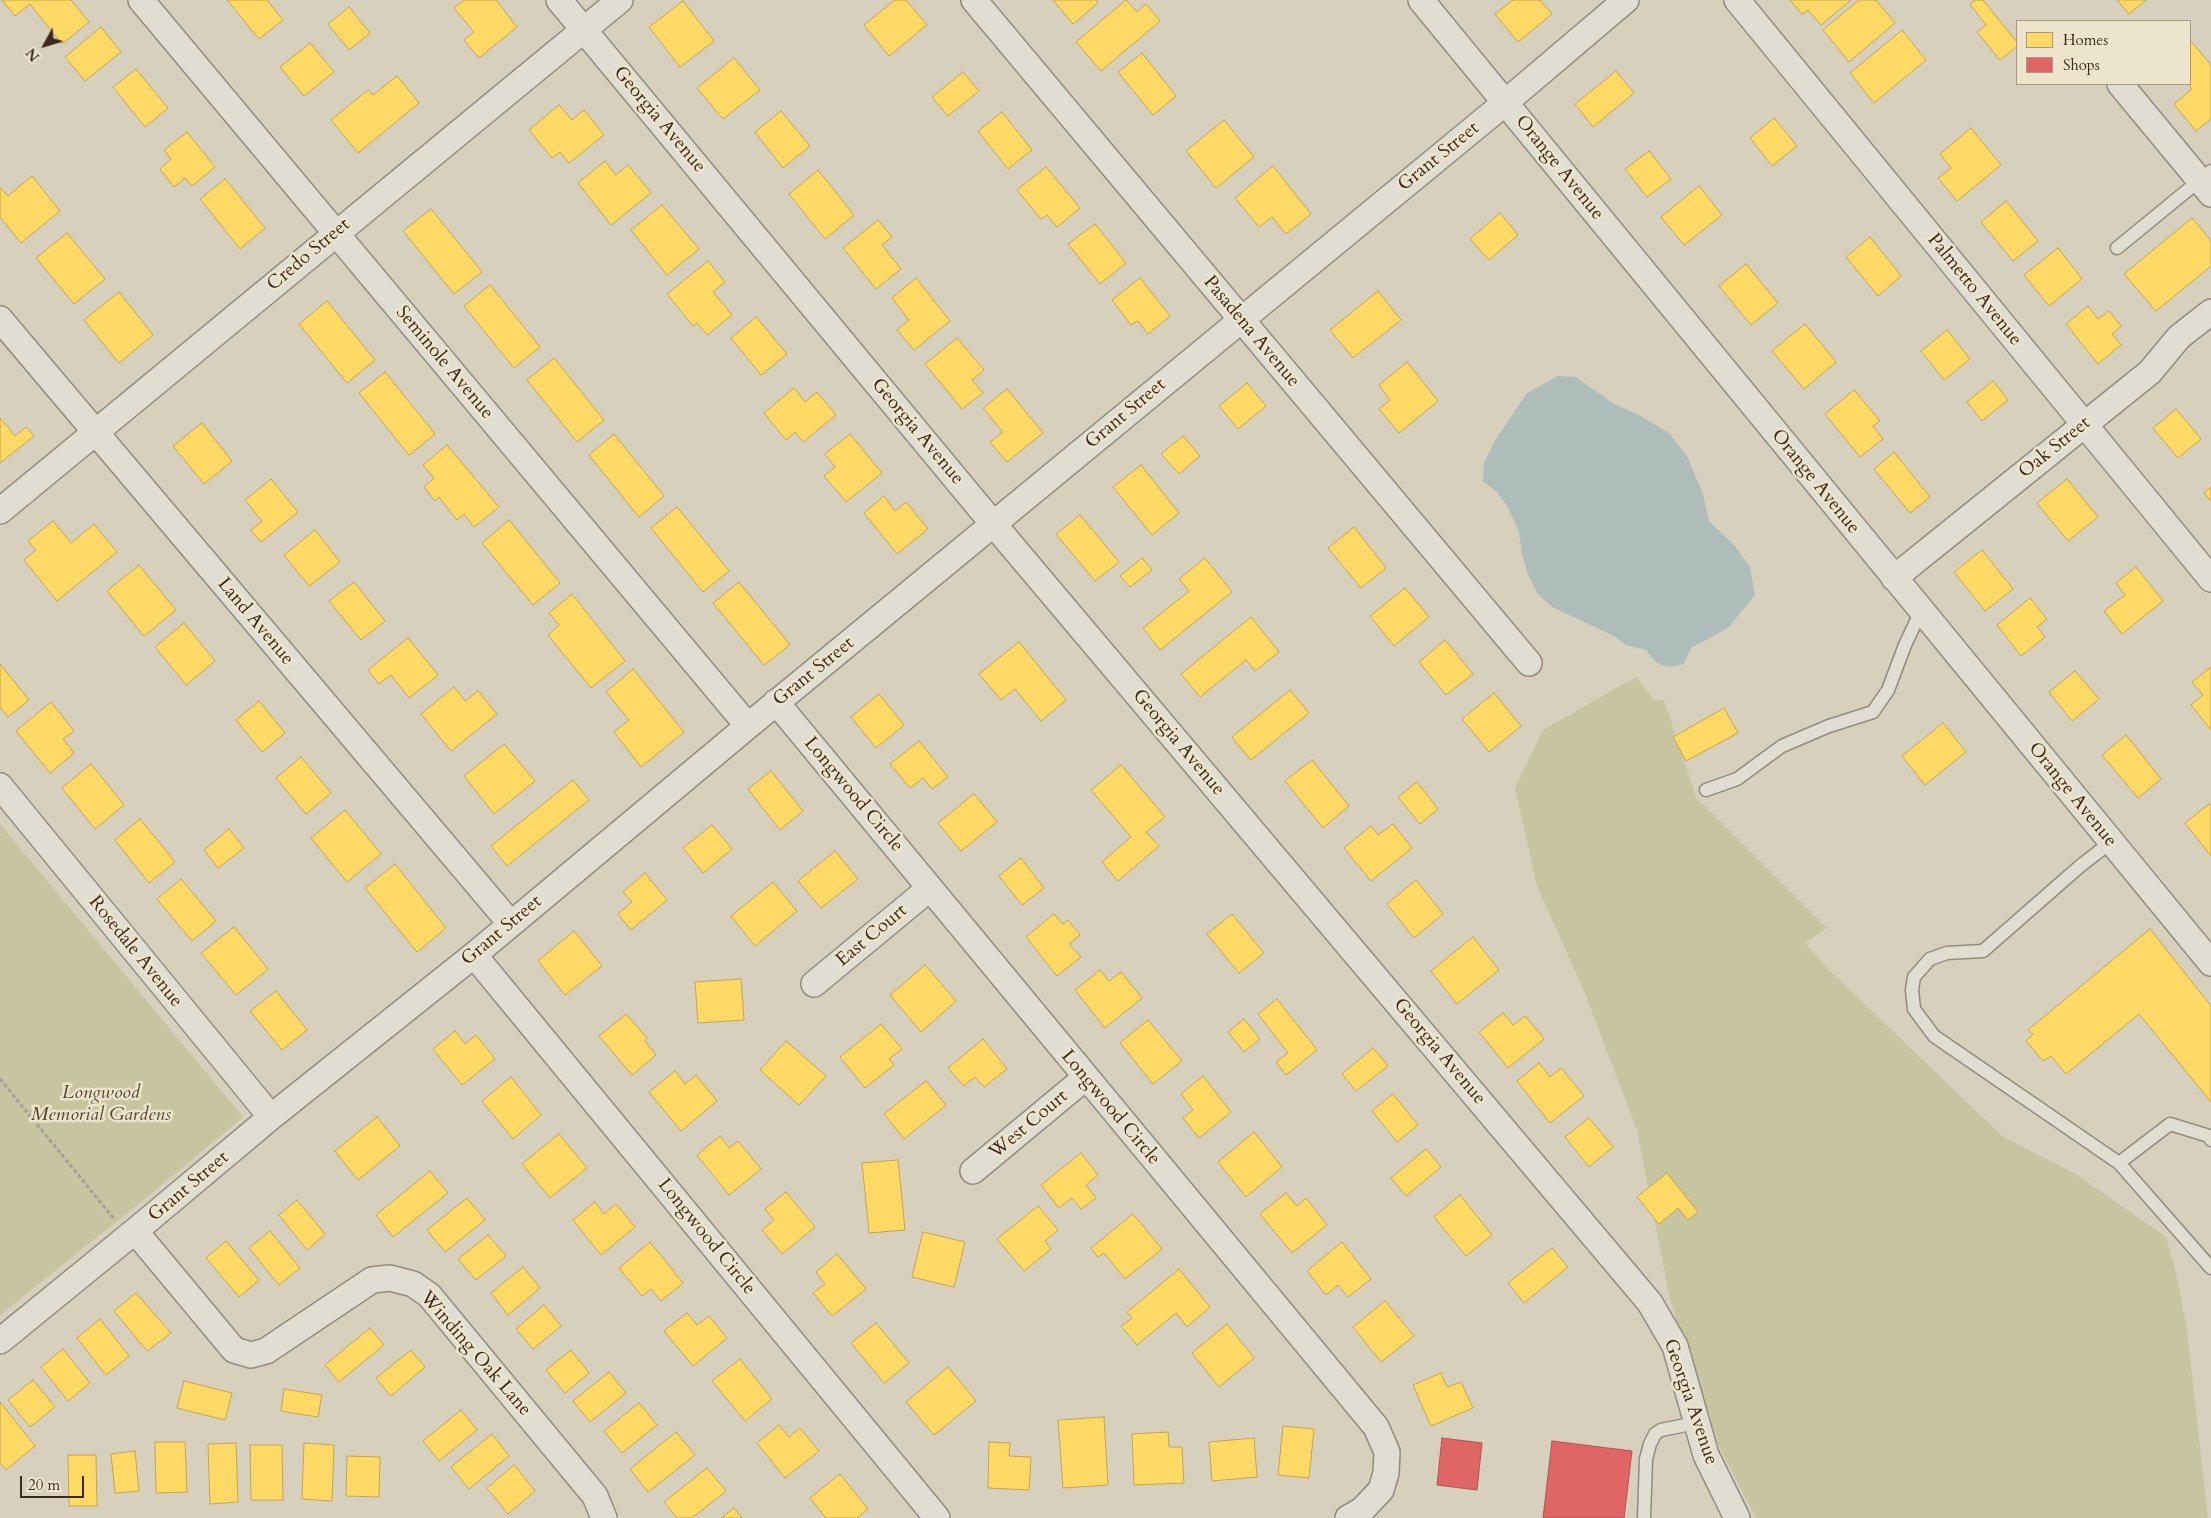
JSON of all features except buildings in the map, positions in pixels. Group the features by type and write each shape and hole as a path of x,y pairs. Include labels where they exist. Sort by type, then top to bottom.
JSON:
{"street":[{"name":"Seminole Avenue","path":"141,0 748,726"},
{"name":"Georgia Avenue","path":"559,0 994,524 1650,1303 1675,1346 1706,1455 1737,1518"},
{"name":"Credo Street","path":"0,511 620,0"},
{"name":"Pasadena Avenue","path":"974,0 1529,663"},
{"name":"Orange Avenue","path":"1421,0 2211,963"},
{"name":"Grant Street","path":"0,1342 135,1232 271,1117 474,955 776,702 1506,102 1626,0"},
{"name":"Palmetto Avenue","path":"1737,0 2211,579"},
{"path":"2121,85 2207,182"},
{"name":"Oak Street","path":"1894,578 2150,372 2180,337 2211,312"},
{"name":"Land Avenue","path":"0,319 511,924"},
{"name":"Longwood Circle","path":"776,702 1085,1078 1376,1427 1388,1452 1386,1473 1381,1490 1362,1510 1348,1518"},
{"name":"Rosedale Avenue","path":"0,786 271,1117"},
{"name":"East Court","path":"814,984 930,888"},
{"name":"Longwood Circle","path":"474,955 937,1518"},
{"name":"West Court","path":"973,1171 1085,1078"},
{"name":"Winding Oak Lane","path":"135,1232 234,1350 250,1355 266,1351 372,1280 390,1278 413,1284 429,1295 595,1496 604,1518"}],"lane":[{"path":"2117,248 2207,182"},
{"path":"1706,790 1737,779 1782,746 1829,726 1873,712 1888,690 1904,644 1921,611"},
{"path":"2111,842 2079,867 1983,951 1947,953 1930,960 1914,977 1912,990 1914,1009 1934,1036 2119,1163 2211,1268"},
{"path":"2119,1163 2170,1124 2209,1136 2211,1140"},
{"path":"1644,1518 1646,1459 1650,1444 1661,1430 1696,1423"}],"path":[{"path":"0,1079 113,1219 135,1232"}],"green space":[{"path":"1636,677 1655,701 1664,700 1696,797 1827,928 1805,943 1828,969 2002,1136 2077,1175 2166,1237 2175,1268 2187,1330 2208,1518 1756,1518 1711,1431 1670,1299 1637,1130 1586,996 1537,886 1515,788 1543,730"},
{"name":"Longwood Memorial Gardens","path":"0,824 243,1117 0,1315"}],"shaded area":[{"path":"1558,376 1576,377 1613,403 1643,417 1670,434 1688,458 1703,494 1709,521 1734,545 1750,567 1755,595 1728,628 1691,648 1684,664 1669,667 1657,663 1646,650 1626,645 1612,635 1552,607 1538,594 1529,577 1522,555 1519,532 1508,507 1497,492 1483,481 1484,463 1496,439 1527,393"}]}
